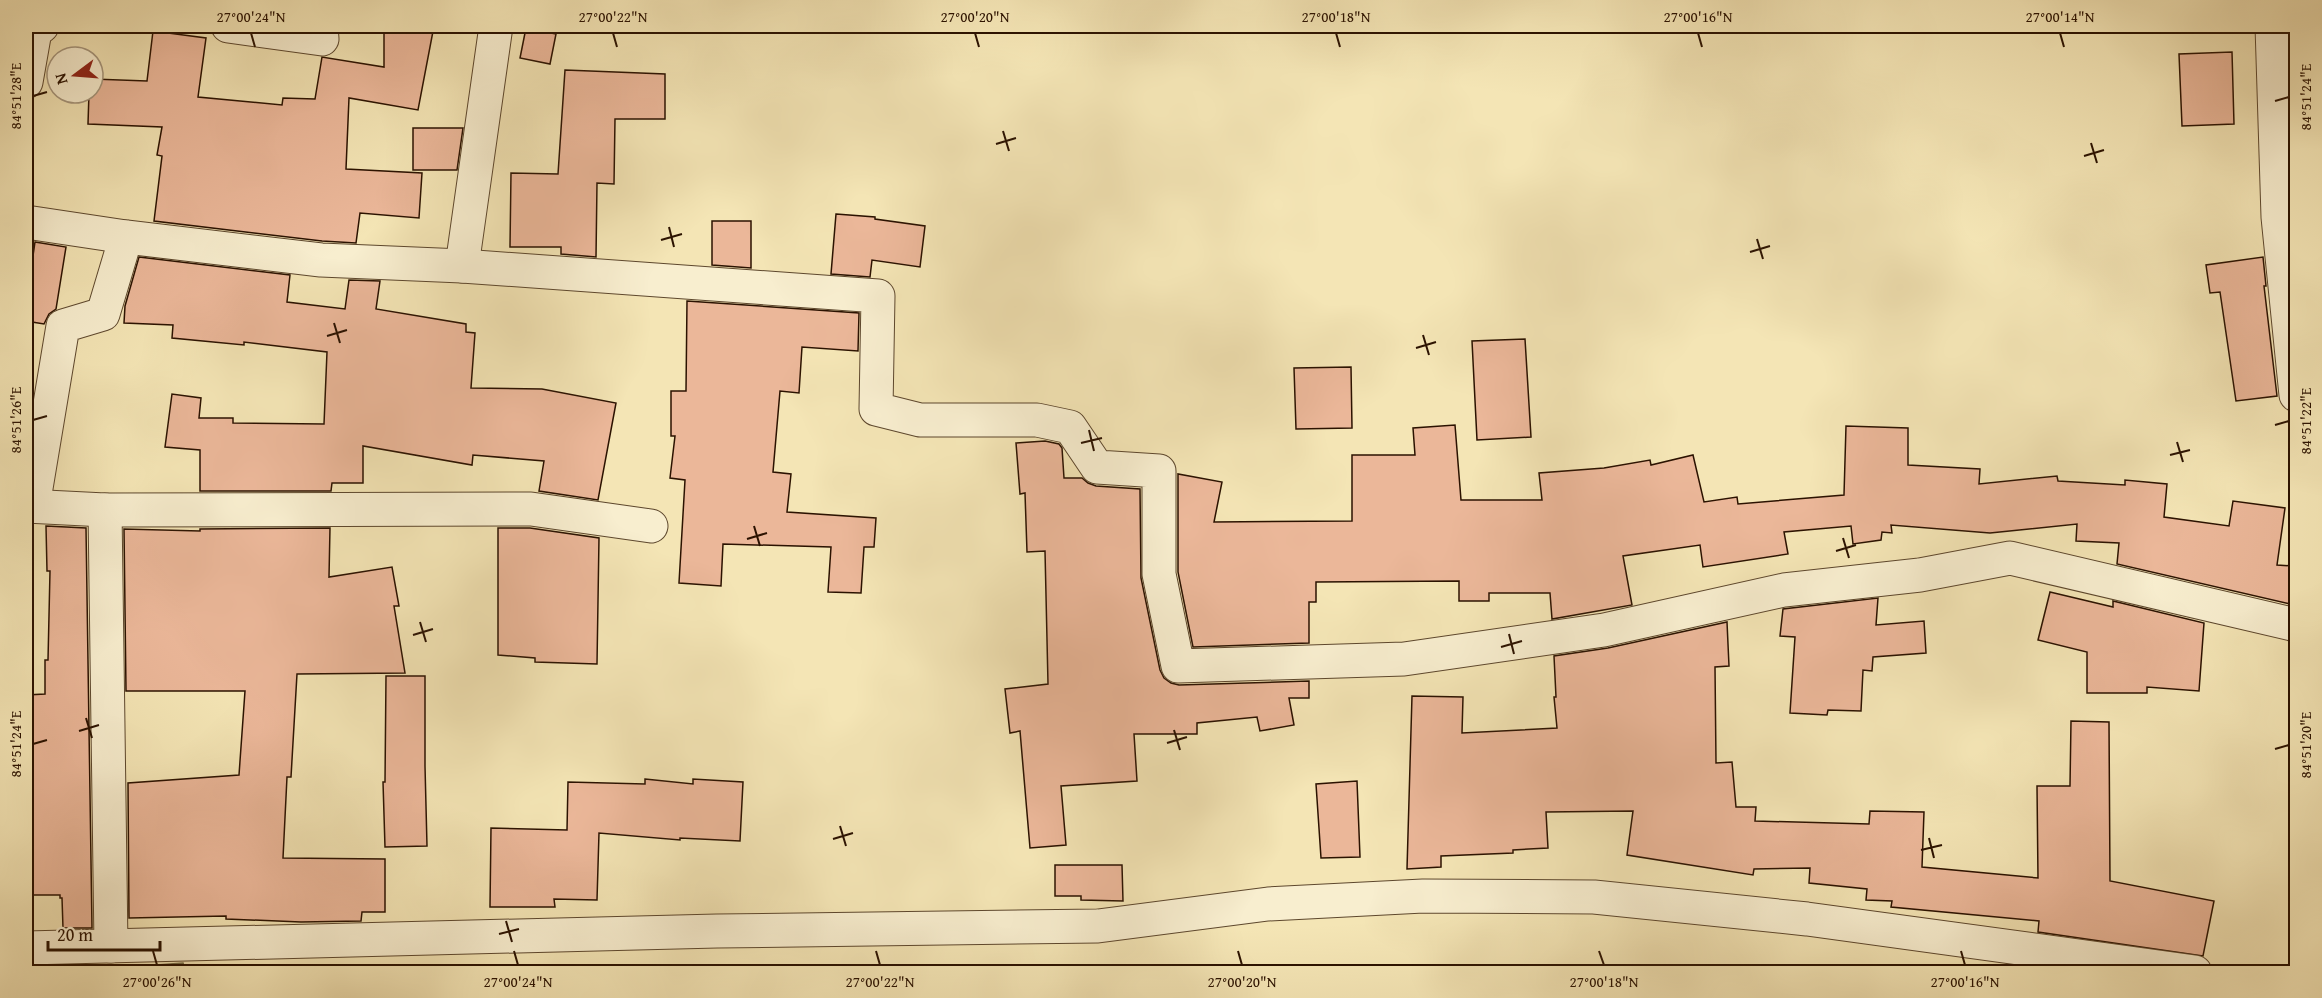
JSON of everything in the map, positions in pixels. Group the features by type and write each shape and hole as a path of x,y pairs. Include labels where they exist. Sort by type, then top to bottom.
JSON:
{"street":[{"path":"26,82 35,31 42,26"},
{"path":"228,26 322,39 321,26"},
{"path":"462,266 496,26"},
{"path":"2272,26 2278,217 2296,395"},
{"path":"26,222 126,237 321,260 462,266 878,296 876,409 920,420 1037,420 1070,427 1097,467 1159,471 1159,574 1178,666 1404,658 1604,630 1785,590 1920,575 2010,558 2296,625"},
{"path":"126,237 103,314 63,326 29,506 105,510 531,509 651,526"},
{"path":"105,510 111,946"},
{"path":"26,948 717,931 1098,926 1268,904 1423,896 1583,897 1807,919 2194,972"}],"green space":[{"path":"183,963 186,972 62,972"}],"building":[{"path":"384,26 434,26 418,110 349,98 346,169 422,173 419,218 360,213 356,243 154,221 162,156 157,155 162,127 88,124 89,105 105,105 105,79 147,81 153,31 206,38 198,97 282,105 283,98 315,99 322,57 384,67"},
{"path":"526,28 556,34 550,64 520,58"},
{"path":"2232,52 2234,124 2182,126 2179,54"},
{"path":"565,70 665,74 665,119 615,119 614,184 597,183 596,257 561,254 561,247 510,247 511,173 558,174"},
{"path":"413,128 463,128 457,170 413,170"},
{"path":"836,214 875,217 875,219 925,226 920,267 872,260 870,277 831,274"},
{"path":"712,221 751,221 751,268 712,265"},
{"path":"35,242 66,247 56,309 49,314 44,324 26,321 26,304"},
{"path":"139,257 290,275 287,302 345,309 349,280 380,281 376,309 466,324 466,332 475,333 471,388 542,389 616,403 598,500 539,491 544,461 473,455 472,465 363,446 363,483 332,483 331,491 200,491 200,450 165,447 172,394 201,398 199,418 233,418 233,423 324,424 327,352 244,342 244,345 172,338 173,325 124,323 125,306"},
{"path":"2263,257 2266,286 2264,286 2277,396 2236,401 2220,292 2210,293 2206,265"},
{"path":"687,301 859,313 858,351 802,347 799,393 780,391 773,472 791,474 787,512 876,518 874,547 864,547 861,593 828,592 831,547 723,544 721,586 679,583 685,480 670,478 675,436 671,436 671,391 686,391"},
{"path":"1525,339 1531,437 1477,440 1472,341"},
{"path":"1351,367 1352,428 1296,429 1294,368"},
{"path":"1455,425 1461,500 1542,500 1539,473 1604,468 1650,460 1651,465 1693,455 1704,502 1737,497 1738,504 1844,495 1846,426 1908,428 1908,465 1980,469 1979,484 2057,476 2058,481 2125,485 2125,480 2167,484 2164,517 2229,526 2233,501 2285,508 2277,565 2292,566 2290,604 2117,564 2119,543 2076,541 2077,524 1990,533 1891,525 1892,533 1882,532 1881,540 1853,544 1851,526 1784,532 1788,554 1703,567 1700,545 1623,556 1632,605 1552,619 1550,593 1489,593 1489,601 1459,601 1459,581 1316,582 1316,602 1309,602 1309,643 1193,647 1178,572 1178,474 1222,482 1214,522 1352,521 1352,455 1415,455 1413,428"},
{"path":"1045,441 1059,444 1062,448 1064,478 1082,478 1096,486 1140,489 1141,578 1160,670 1164,678 1179,685 1309,681 1309,698 1289,698 1294,725 1260,731 1257,717 1197,723 1197,734 1134,734 1137,781 1061,786 1066,845 1030,848 1020,731 1010,733 1005,689 1048,684 1045,551 1027,552 1025,493 1020,494 1016,443"},
{"path":"46,526 86,528 92,928 63,928 62,898 60,895 33,895 33,870 26,870 26,695 45,694 50,571 47,571"},
{"path":"330,528 329,577 392,567 399,606 394,606 405,673 297,674 291,777 287,777 283,858 385,859 385,912 362,912 361,921 301,922 226,919 226,916 129,918 128,783 239,775 245,691 126,691 124,529 200,531 200,529"},
{"path":"498,528 530,528 599,538 597,664 535,662 535,658 498,655"},
{"path":"2050,592 2113,607 2113,601 2204,623 2199,691 2147,687 2147,693 2087,693 2087,652 2038,640"},
{"path":"1878,598 1876,625 1924,621 1926,653 1873,657 1872,671 1863,670 1861,711 1828,710 1827,715 1790,713 1795,637 1780,636 1783,609"},
{"path":"1727,622 1729,666 1715,667 1716,763 1732,762 1736,807 1756,807 1755,821 1869,824 1870,811 1924,812 1922,867 2038,878 2037,786 2070,786 2071,721 2109,722 2110,881 2214,901 2203,956 2038,932 2039,921 1891,907 1892,901 1866,900 1867,889 1809,883 1810,868 1754,869 1753,875 1627,855 1633,811 1546,812 1548,848 1513,850 1513,853 1441,856 1441,867 1407,869 1412,696 1463,697 1462,733 1557,728 1554,656 1608,648"},
{"path":"386,676 425,676 427,846 385,847 383,782 385,782"},
{"path":"645,779 693,784 693,779 743,782 740,841 680,838 680,840 599,833 597,900 554,899 555,907 490,907 491,828 567,830 568,782 645,784"},
{"path":"1357,781 1360,857 1321,858 1316,784"},
{"path":"1055,865 1122,865 1123,901 1081,900 1081,896 1055,896"}]}
